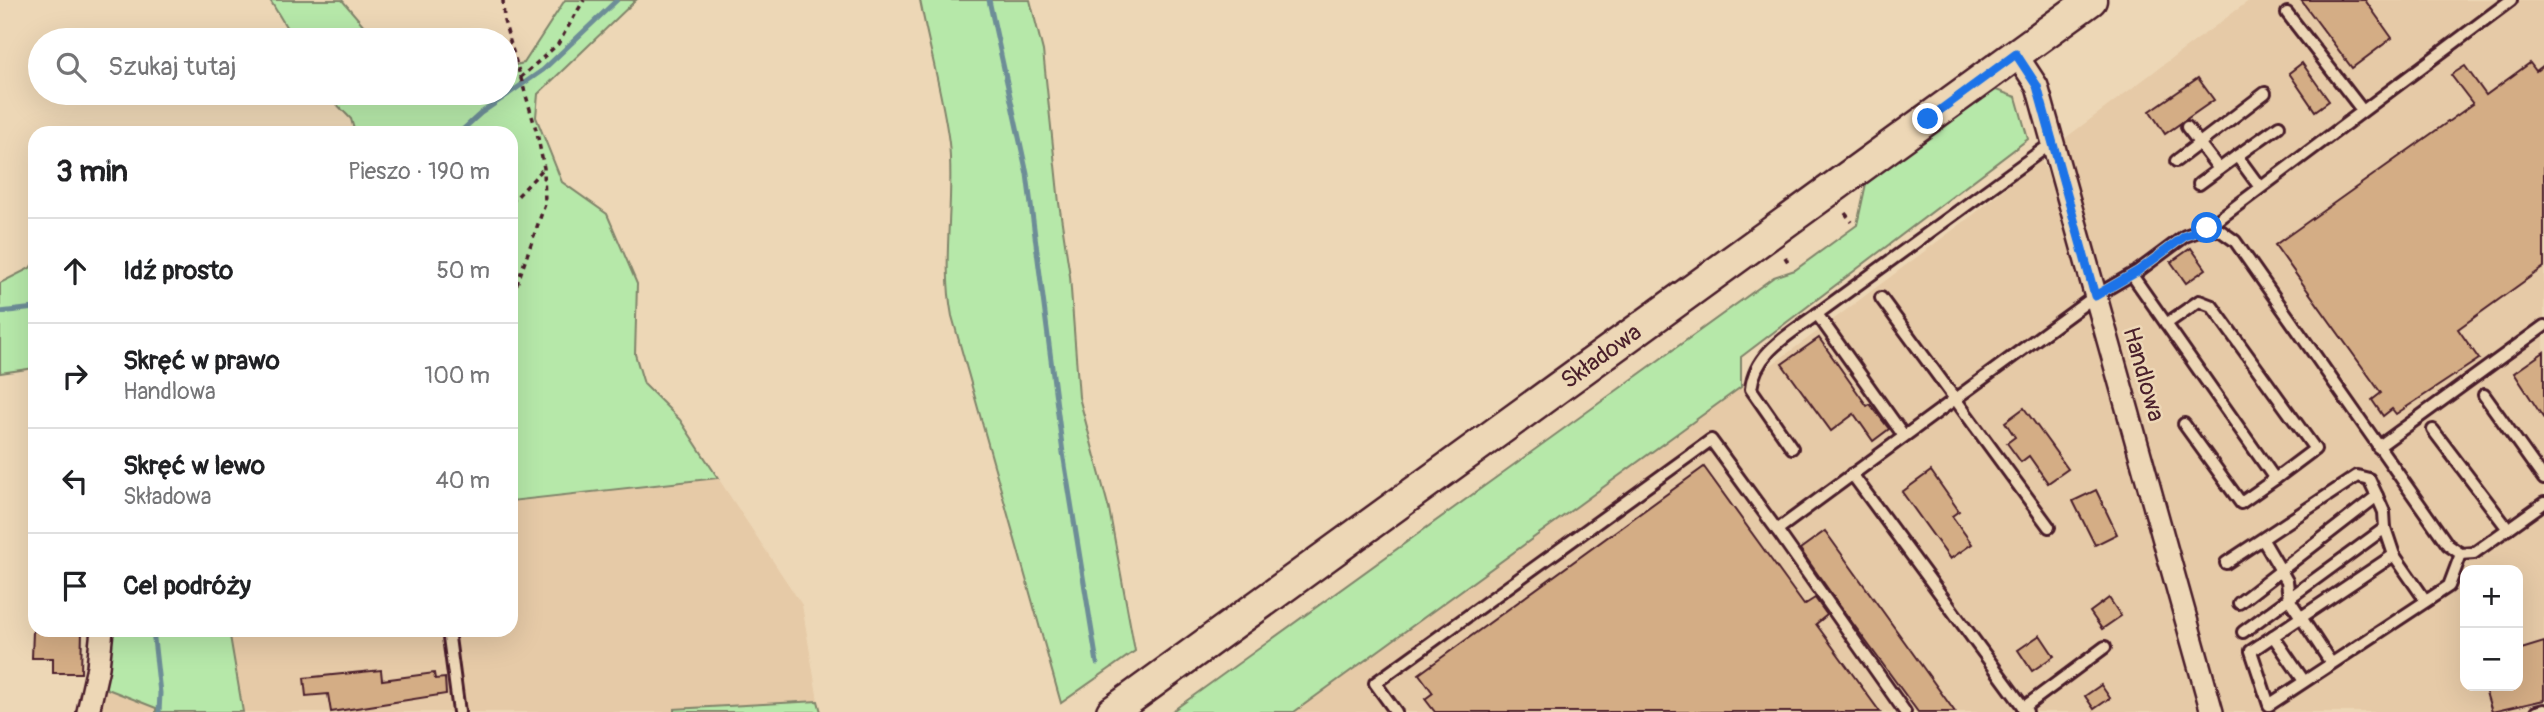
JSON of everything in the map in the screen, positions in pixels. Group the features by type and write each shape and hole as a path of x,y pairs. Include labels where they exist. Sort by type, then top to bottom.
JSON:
{"main road":[{"name":"Składowa","path":"1112,712 2091,0"}],"street":[{"name":"Handlowa","path":"2016,54 2037,86 2212,712"},
{"path":"88,712 101,637"}],"lane":[{"path":"1777,530 2095,296 2132,275 2185,236 2207,228 2259,186 2511,0"},
{"path":"2287,13 2362,110"},
{"path":"2176,161 2265,93"},
{"path":"2199,184 2279,125"},
{"path":"2187,127 2219,169"},
{"path":"1792,448 1751,388 1752,372 1766,352 2052,143"},
{"path":"2237,156 2259,186"},
{"path":"2207,228 2221,231 2235,241 2448,545 2461,554 2474,553 2544,503"},
{"path":"2132,275 2275,479"},
{"path":"1881,298 2049,527"},
{"path":"2166,324 2199,301 2212,306 2315,449 2241,503 2185,424"},
{"path":"1816,314 1904,436"},
{"path":"2378,447 2544,326"},
{"path":"2484,395 2544,480"},
{"path":"2433,430 2508,529"},
{"path":"1396,712 1375,683 1711,440 1905,712"},
{"path":"1852,474 2025,710 2105,647"},
{"path":"2226,564 2357,476 2369,479 2377,496 2393,555 2426,601"},
{"path":"2239,603 2377,496"},
{"path":"2243,632 2385,528"},
{"path":"2263,540 2287,581 2289,599 2299,618 2332,663"},
{"path":"2393,555 2250,651 2269,705 2449,586 2461,554"},
{"path":"2273,636 2304,681"},
{"path":"449,637 458,712"},
{"path":"2536,712 2544,710"}],"path":[{"path":"503,0 505,28"},
{"path":"520,78 558,44 584,0"},
{"path":"518,71 544,168 545,204 518,281"},
{"path":"518,196 544,168"},
{"path":"1845,213 1852,222"},
{"path":"1785,257 1788,262"}],"shaded area":[{"path":"2250,0 2544,0 2544,712 2225,712 2064,139"},
{"path":"2040,159 2057,190 2204,712 1295,712 1818,331 1973,215"},
{"path":"718,478 802,605 818,701 674,709 674,712 243,712 230,637 518,637 518,500"},
{"path":"100,686 156,708 156,712 95,712"}],"green space":[{"path":"270,0 342,0 366,28 287,28"},
{"path":"565,0 636,0 538,94 536,117 562,182 607,214 637,284 635,354 644,384 680,420 718,478 518,500 518,126 353,126 351,119 338,105 518,105 518,64 524,63"},
{"path":"920,0 1030,0 1043,51 1059,203 1070,276 1079,397 1109,509 1135,651 1061,703 952,316 948,273 949,143"},
{"path":"1996,90 2016,97 2028,139 1741,357 1741,387 1294,712 1171,712 1774,277 1795,270 1857,225 1867,179"},
{"path":"28,269 28,369 0,373 0,283"},
{"path":"109,637 230,637 243,712 156,712 156,708 100,686"},
{"path":"818,701 821,712 674,712 674,709"}],"building":[{"path":"2301,0 2365,0 2392,38 2352,68"},
{"path":"2302,63 2329,101 2315,111 2289,73"},
{"path":"2530,63 2536,71 2544,65 2544,267 2458,329 2479,359 2396,414 2392,409 2383,416 2372,400 2381,393 2275,245 2473,104 2451,75 2465,66 2486,95"},
{"path":"2198,78 2214,100 2165,134 2150,111"},
{"path":"2191,248 2206,269 2186,283 2171,262"},
{"path":"1819,338 1867,406 1870,404 1889,429 1873,441 1854,414 1831,431 1782,364"},
{"path":"2544,352 2544,419 2514,373"},
{"path":"2024,408 2068,469 2048,483 2029,456 2021,462 2007,443 2015,437 2005,422"},
{"path":"1704,467 1804,605 1815,598 1827,615 1816,624 1880,712 1435,712 1425,699 1433,693 1419,674"},
{"path":"1931,471 1959,511 1952,516 1972,544 1950,559 1902,492"},
{"path":"2096,490 2117,534 2095,545 2073,501"},
{"path":"1825,531 1955,712 1918,712 1840,606 1800,549"},
{"path":"2109,598 2121,616 2102,629 2090,612"},
{"path":"2040,635 2054,656 2032,671 2018,650"},
{"path":"33,637 82,637 81,673 53,673 53,658 32,658"},
{"path":"2544,642 2544,700 2492,712 2486,691 2523,691 2523,648"},
{"path":"381,670 382,680 434,673 435,679 445,678 446,694 331,712 328,694 306,696 304,678"},
{"path":"2101,685 2110,698 2094,709 2085,696"}],"waterway":[{"path":"518,87 543,70 617,0"},
{"path":"989,0 1027,174 1063,453 1097,663"},
{"path":"467,126 493,105"},
{"path":"0,312 28,309"},
{"path":"154,637 160,693 159,712"}],"route":[{"path":"1928,119 2016,54 2037,86 2095,296 2138,271 2185,236 2207,228"}]}
